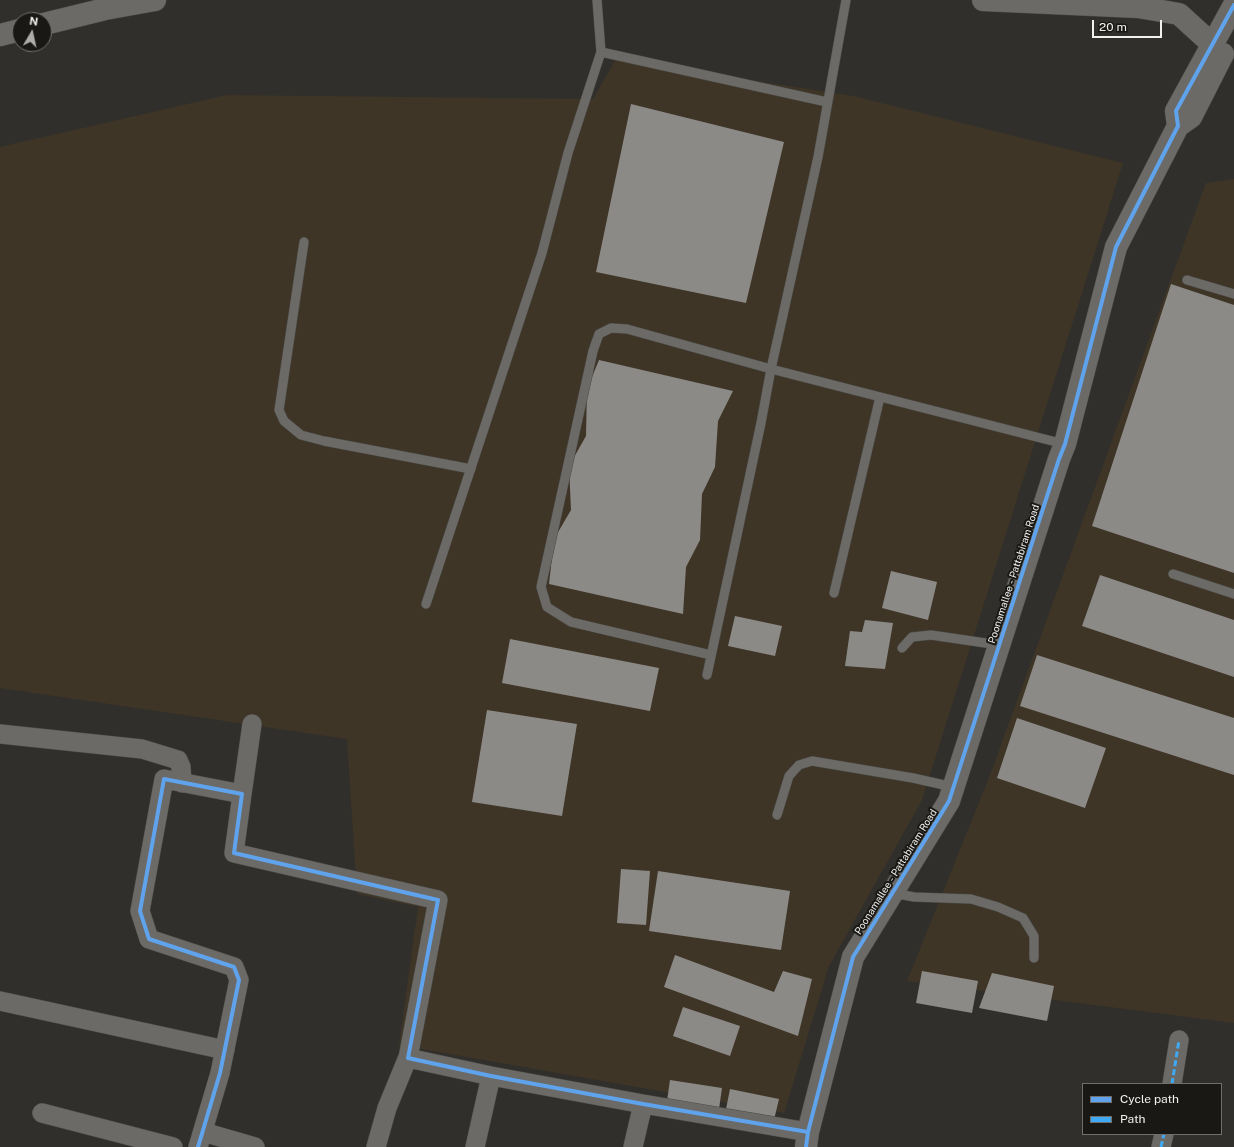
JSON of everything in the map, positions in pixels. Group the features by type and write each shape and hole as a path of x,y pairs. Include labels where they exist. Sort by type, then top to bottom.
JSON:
{"street":[{"path":"52,22 105,9 155,0"},
{"path":"983,0 1138,7 1174,7 1212,44"},
{"name":"Poonamallee - Pattabiram Road","path":"807,1140 853,957 949,801 1059,458 1065,444 1116,247 1178,126 1176,111 1234,5"},
{"path":"0,35 12,32"},
{"path":"1178,126 1191,117 1226,61 1234,33"},
{"path":"252,724 234,853 438,900 408,1057 387,1108 376,1147"},
{"path":"0,734 142,749 178,760 181,766 182,783"},
{"path":"242,794 164,779 140,911 149,939 234,967 239,980 220,1073 200,1140 255,1147"},
{"path":"0,1001 225,1050"},
{"path":"1172,1083 1179,1040"},
{"path":"408,1057 491,1076 643,1104 807,1140"},
{"path":"475,1147 491,1076"},
{"path":"633,1147 643,1104"},
{"path":"42,1113 173,1147"},
{"path":"1161,1147 1164,1135"}],"lane":[{"path":"426,604 542,254 568,153 601,52 598,0"},
{"path":"707,675 761,423 771,369 818,157 846,0"},
{"path":"601,52 828,102"},
{"path":"304,242 279,410 284,421 300,435 324,441 471,469"},
{"path":"1187,280 1234,294"},
{"path":"711,654 571,622 547,607 541,587 593,351 599,334 611,328 628,329 771,369 1065,444"},
{"path":"834,594 880,397"},
{"path":"1172,574 1234,594"},
{"path":"902,648 912,637 931,634 999,645"},
{"path":"777,816 789,776 799,765 812,761 913,778 953,787"},
{"path":"892,892 914,897 971,900 998,906 1023,918 1034,936 1034,958"}],"shaded area":[{"path":"616,59 853,96 1123,163 922,800 829,966 784,1113 399,1045 418,907 357,894 347,739 0,688 0,147 227,95 593,99"},
{"path":"1234,179 1234,1023 907,981 990,775 1206,183"}],"building":[{"path":"631,104 784,142 746,303 596,272"},
{"path":"1171,284 1234,305 1234,573 1092,526"},
{"path":"599,360 733,391 718,421 715,467 702,494 700,540 686,567 683,614 549,584 554,539 571,510 569,466 586,436 587,389"},
{"path":"891,571 937,582 928,620 882,608"},
{"path":"1100,575 1234,620 1234,677 1082,626"},
{"path":"735,616 782,626 775,656 728,646"},
{"path":"865,620 893,623 885,669 845,666 850,631 862,632"},
{"path":"510,639 659,668 650,711 502,683"},
{"path":"1037,655 1234,718 1234,775 1020,706"},
{"path":"487,710 577,724 562,816 472,802"},
{"path":"1017,718 1106,748 1085,808 997,778"},
{"path":"621,869 650,871 646,925 617,923"},
{"path":"658,871 790,891 781,950 649,931"},
{"path":"675,955 774,992 783,971 812,979 798,1036 664,987"},
{"path":"922,971 978,981 972,1013 916,1003"},
{"path":"992,973 1054,986 1047,1021 979,1008"},
{"path":"683,1007 740,1026 730,1056 673,1036"},
{"path":"670,1080 722,1088 719,1109 667,1101"},
{"path":"730,1089 779,1099 774,1120 726,1109"}],"marked path":[{"path":"1172,1083 1179,1040"},
{"path":"1161,1147 1164,1135"}],"cycle path":[{"path":"806,1147 808,1132 853,957 949,801 1065,444 1116,247 1178,126 1176,111 1234,5"},
{"path":"198,1147 220,1073 239,980 234,967 149,939 140,911 164,779 242,794 234,853 438,900 408,1058 491,1076 808,1132"}]}
